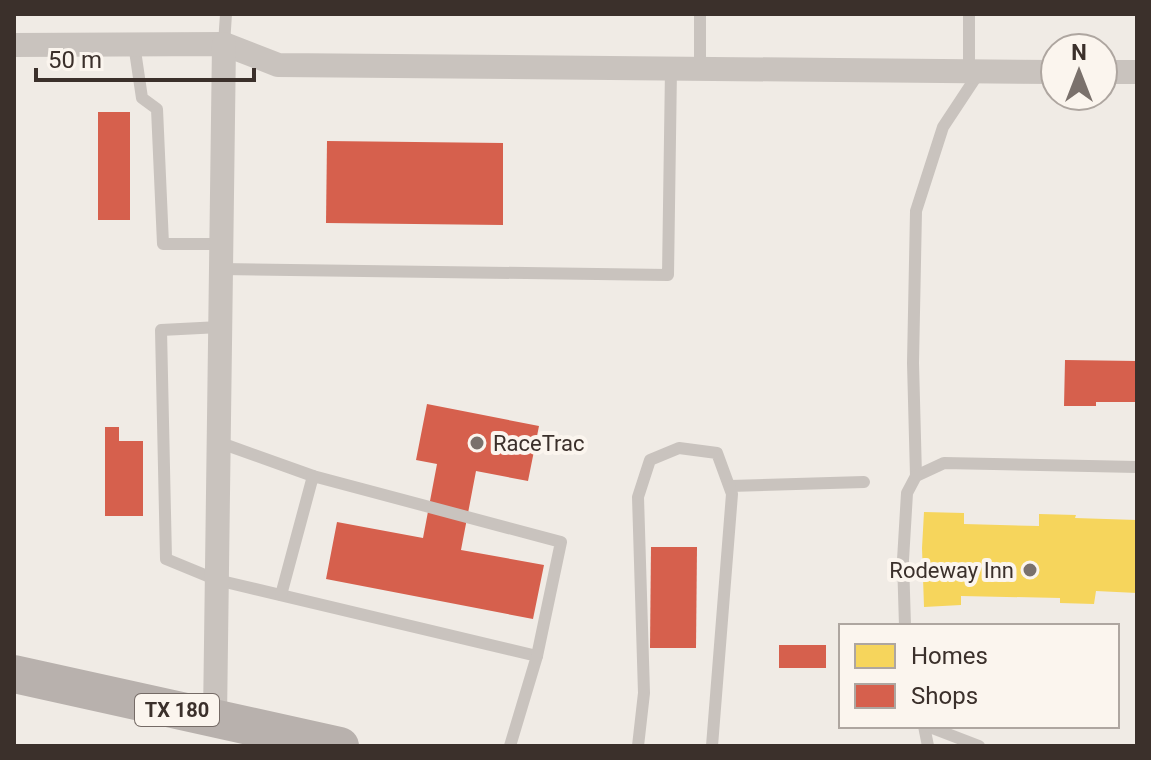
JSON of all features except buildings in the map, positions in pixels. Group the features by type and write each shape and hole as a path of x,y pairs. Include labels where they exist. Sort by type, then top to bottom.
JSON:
{"main road":[{"name":"TX 180","path":"14,674 340,746"}],"street":[{"path":"215,718 224,44"},
{"path":"14,45 224,44 278,65 1039,72"}],"lane":[{"path":"224,44 226,14"},
{"path":"700,14 700,69"},
{"path":"905,624 903,560 907,493 916,476 913,363 916,211 943,127 975,71 969,14"},
{"path":"134,44 142,98 157,109 163,244 221,244"},
{"path":"221,269 668,275 671,69"},
{"path":"220,327 161,330 166,559 217,580 537,656"},
{"path":"218,442 313,476 561,542 537,656 510,746"},
{"path":"638,746 644,693 638,497 650,460 679,448 717,453 732,494 712,746"},
{"path":"916,476 944,463 1137,467"},
{"path":"281,595 313,476"},
{"path":"730,486 864,482"},
{"path":"931,728 979,746"}],"place":[{"name":"RaceTrac","path":"477,443"},
{"name":"Rodeway Inn","path":"1030,570"}]}
